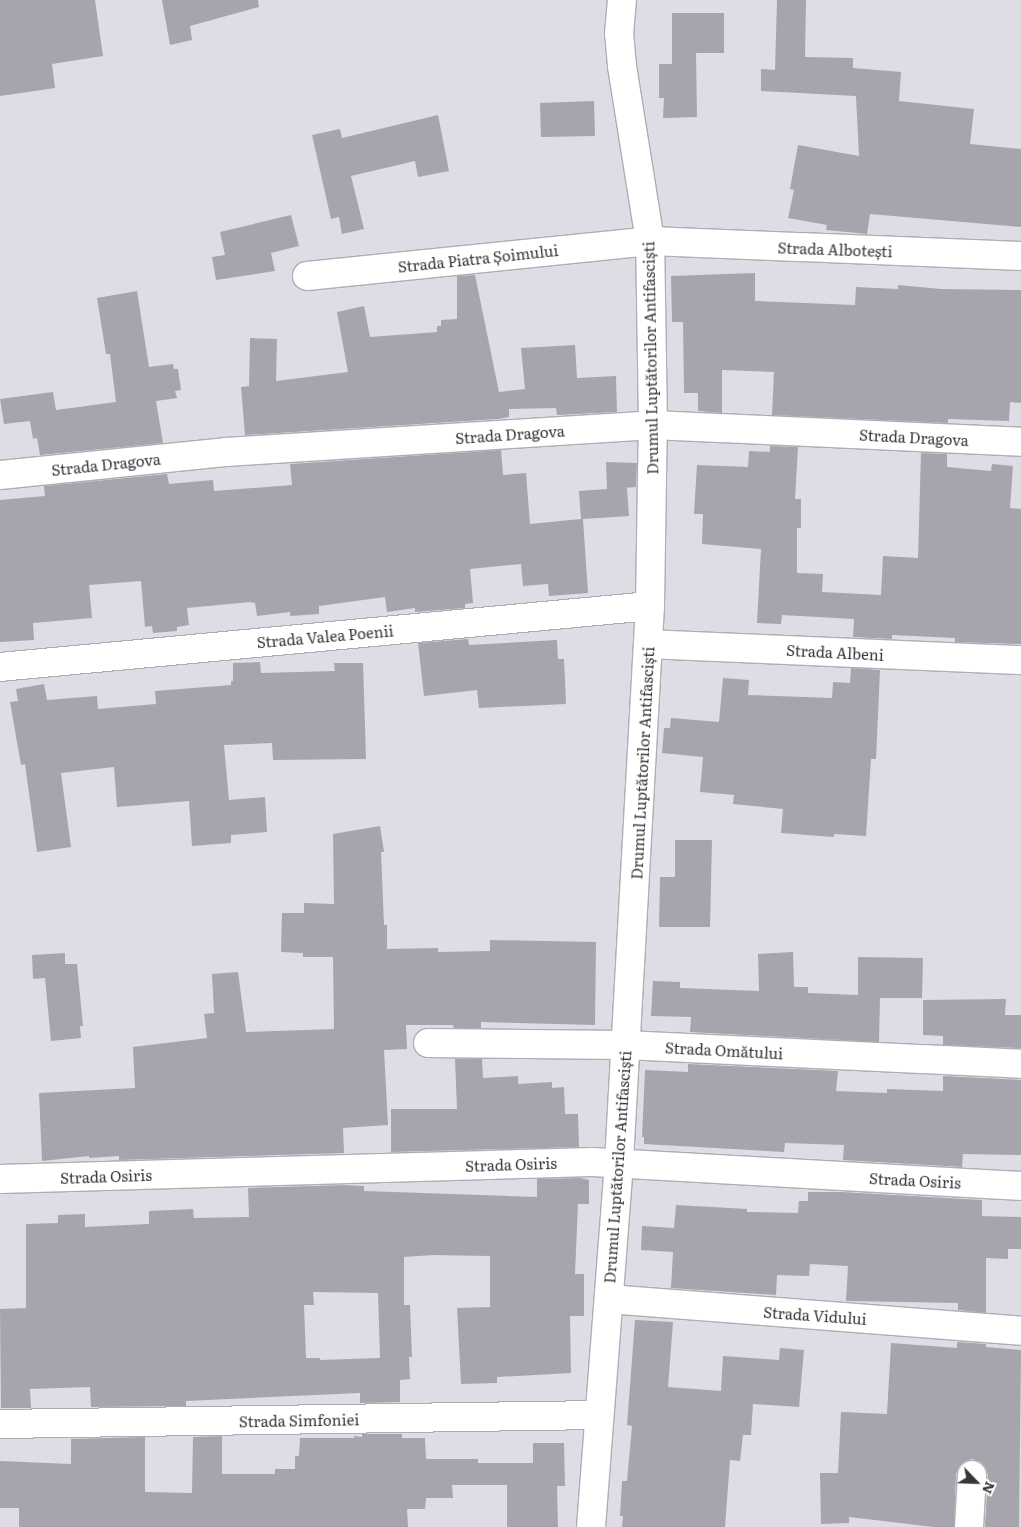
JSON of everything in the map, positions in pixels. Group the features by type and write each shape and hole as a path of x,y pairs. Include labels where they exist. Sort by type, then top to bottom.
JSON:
{"street":[{"name":"Drumul Luptătorilor Antifasciști","path":"591,1527 618,1162 650,606 653,425 650,241 622,66 619,34 622,0"},
{"name":"Strada Albotești","path":"650,241 1021,256"},
{"name":"Strada Piatra Șoimului","path":"307,276 650,241"},
{"name":"Strada Dragova","path":"0,474 226,452 653,425 1021,442"},
{"name":"Strada Valea Poenii","path":"0,667 650,606"},
{"name":"Strada Albeni","path":"649,644 1021,660"},
{"name":"Strada Omătului","path":"428,1043 625,1045 1021,1064"},
{"name":"Strada Osiris","path":"0,1179 618,1162 1021,1186"},
{"name":"Strada Vidului","path":"609,1299 1021,1331"},
{"name":"Strada Simfoniei","path":"0,1424 599,1415"},
{"path":"969,1527 972,1475"}],"building":[{"path":"0,0 95,0 103,56 52,64 55,88 0,96"},
{"path":"162,0 258,0 259,7 190,26 192,40 170,45"},
{"path":"777,0 806,0 805,57 853,58 853,68 901,72 899,101 974,109 970,144 1021,149 1021,227 870,214 867,234 826,230 827,225 788,218 794,190 790,189 798,145 859,156 856,96 761,91 761,69 775,70"},
{"path":"672,13 724,13 724,53 696,53 697,117 663,118 664,98 659,98 659,64 672,64"},
{"path":"594,101 595,136 541,137 540,103"},
{"path":"438,115 449,171 418,177 415,161 351,176 364,229 342,234 339,217 331,219 312,135 340,129 342,138"},
{"path":"291,215 299,246 271,253 275,271 216,280 212,257 225,255 220,232"},
{"path":"755,273 755,301 855,305 856,287 898,289 898,285 941,289 1021,290 1021,403 1010,402 1009,421 948,419 948,423 772,415 774,372 722,370 722,413 698,411 698,393 684,393 683,322 672,322 671,276"},
{"path":"475,275 499,392 525,389 521,348 575,345 577,378 616,376 617,412 557,415 556,408 509,409 509,417 498,419 245,435 241,387 249,386 250,338 277,339 276,381 348,372 337,312 364,306 370,337 437,332 437,326 441,326 441,320 457,319 457,276"},
{"path":"137,291 149,367 173,364 174,369 178,369 181,390 175,391 177,398 156,401 163,443 40,455 37,438 33,439 30,421 4,424 0,399 53,392 56,410 116,402 110,354 106,354 97,298"},
{"path":"770,446 798,447 795,499 801,499 801,528 797,528 797,573 823,574 822,592 881,595 883,556 918,558 921,453 947,454 947,467 991,471 992,464 1013,466 1010,508 1021,509 1021,644 955,642 955,638 892,635 892,639 853,637 854,619 782,615 781,624 757,623 761,549 702,544 703,514 694,514 697,465 748,467 749,451 770,452"},
{"path":"501,450 503,475 526,473 530,524 581,519 579,491 607,489 606,462 637,463 636,487 624,488 627,488 629,516 583,519 588,593 549,596 548,584 523,586 521,564 470,569 473,603 465,604 465,608 415,612 415,608 387,612 385,597 319,606 319,614 290,616 290,612 257,616 255,603 250,602 187,608 189,625 177,627 177,631 153,633 152,626 145,627 141,581 89,585 92,618 33,623 34,640 0,642 0,500 45,496 44,486 167,474 169,484 213,480 214,491 292,485 290,464"},
{"path":"468,639 469,645 557,640 558,659 564,659 566,704 479,708 477,690 424,696 418,643"},
{"path":"260,662 261,673 335,671 334,663 363,663 366,759 273,760 272,743 224,745 229,800 265,797 267,832 231,835 231,843 192,846 189,801 117,807 114,767 61,773 71,847 37,852 25,764 21,765 10,702 18,701 16,689 44,684 47,700 97,696 98,709 156,704 155,691 231,685 231,681 233,681 233,663"},
{"path":"851,668 880,670 876,759 871,759 866,836 834,834 834,837 781,833 783,809 733,804 734,795 700,792 703,757 662,753 664,728 670,728 671,718 719,722 723,678 749,680 748,695 832,698 833,682 850,683"},
{"path":"380,826 384,852 381,852 384,925 387,925 387,949 438,948 438,952 490,951 490,940 596,942 595,1025 481,1022 481,1028 454,1028 453,1025 406,1025 407,1049 384,1050 388,1125 343,1128 344,1153 119,1160 119,1156 89,1158 89,1156 42,1161 39,1093 135,1088 133,1047 207,1038 204,1014 214,1013 212,974 238,972 246,1032 334,1029 333,957 303,957 303,953 281,952 282,913 304,913 304,903 334,904 333,834"},
{"path":"675,840 712,840 710,927 659,927 660,877 675,877"},
{"path":"793,952 794,987 808,987 808,993 858,995 858,957 923,958 922,998 880,998 879,1042 690,1032 691,1017 651,1016 653,981 680,982 680,988 759,991 758,954"},
{"path":"65,953 65,964 77,964 83,1026 80,1026 81,1038 51,1041 45,978 33,979 32,955"},
{"path":"1006,999 1005,1015 1021,1015 1021,1048 943,1045 943,1036 923,1035 923,1000"},
{"path":"455,1059 482,1059 483,1078 518,1076 518,1084 552,1082 552,1088 564,1087 565,1114 578,1114 579,1147 391,1152 391,1109 457,1109"},
{"path":"688,1064 838,1071 836,1091 887,1093 887,1089 943,1091 943,1076 1021,1080 1021,1155 963,1154 962,1167 843,1160 844,1145 785,1143 784,1152 644,1144 644,1137 642,1137 645,1070 688,1072"},
{"path":"580,1178 589,1180 589,1204 578,1204 575,1274 584,1274 584,1316 570,1316 571,1373 497,1377 497,1383 461,1384 457,1308 490,1307 490,1256 433,1255 404,1257 404,1305 410,1305 412,1357 409,1357 410,1379 400,1380 400,1402 360,1403 360,1393 186,1401 186,1406 91,1407 90,1387 30,1389 31,1408 1,1408 0,1309 26,1308 26,1224 58,1223 58,1215 85,1214 85,1227 149,1224 149,1211 193,1209 194,1218 249,1217 248,1188 345,1185 364,1186 364,1191 537,1197 537,1179","holes":["313,1292 378,1293 380,1358 320,1360 320,1358 306,1358 304,1305 314,1305"]},
{"path":"808,1192 842,1192 982,1200 982,1216 1021,1217 1021,1249 1008,1249 1008,1259 986,1258 986,1313 958,1310 958,1303 846,1301 848,1266 810,1264 809,1276 777,1275 776,1295 671,1288 673,1252 641,1250 642,1226 674,1228 676,1205 747,1209 747,1212 798,1213 799,1201 808,1201"},
{"path":"635,1320 673,1322 668,1387 721,1391 723,1356 779,1360 780,1348 804,1350 799,1407 753,1404 751,1435 743,1435 740,1461 730,1460 725,1527 622,1527 623,1516 620,1516 622,1481 627,1481 632,1426 627,1425"},
{"path":"957,1342 986,1344 986,1347 1021,1350 1019,1527 985,1527 988,1475 986,1468 981,1462 972,1459 965,1461 959,1467 956,1474 954,1527 934,1527 849,1517 849,1523 821,1524 820,1473 838,1473 841,1412 887,1414 891,1343 957,1348"},
{"path":"362,1434 402,1434 402,1438 425,1438 426,1459 478,1459 478,1463 533,1463 533,1443 564,1443 565,1486 557,1486 558,1527 507,1527 507,1485 452,1485 453,1498 426,1498 425,1509 407,1509 408,1527 19,1527 19,1508 0,1508 0,1461 71,1464 71,1439 145,1437 145,1492 192,1493 193,1437 222,1436 222,1474 275,1474 275,1469 295,1469 295,1456 299,1456 300,1438 354,1438 354,1436 362,1437"}]}
